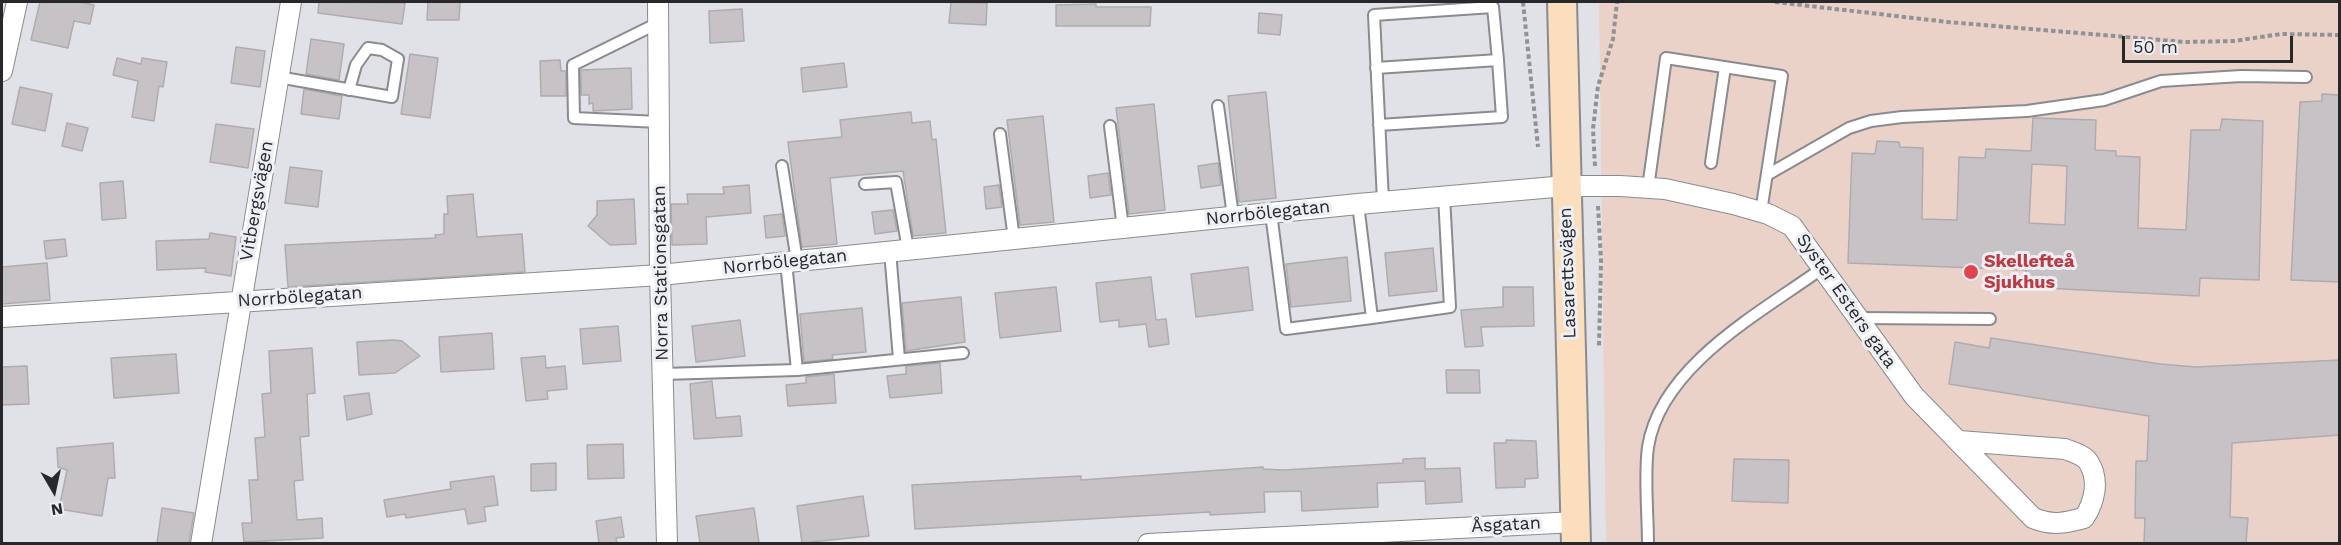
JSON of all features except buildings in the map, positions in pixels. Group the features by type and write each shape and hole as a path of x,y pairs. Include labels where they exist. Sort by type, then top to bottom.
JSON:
{"main road":[{"name":"Lasarettsvägen","path":"1562,2 1576,533"}],"street":[{"path":"2,71 17,2"},
{"name":"Vitbergsvägen","path":"201,543 291,2"},
{"name":"Norra Stationsgatan","path":"658,2 660,275 667,543"},
{"name":"Syster Esters gata","path":"1566,186 1648,188 1676,192 1761,212 1792,226 1824,267 1914,396 2033,518 2047,524 2084,518 2095,499 2089,462 2078,454 2065,449 1959,441"},
{"name":"Norrbölegatan","path":"2,317 660,275 1383,201 1566,186"},
{"name":"Åsgatan","path":"1148,543 1576,533"}],"lane":[{"path":"1379,125 1502,117 1494,7 1374,15 1376,68 1379,125 1383,201"},
{"path":"658,23 573,64 574,118 659,122"},
{"path":"278,77 349,90 392,97 398,58 382,50 368,48 356,65 349,90"},
{"path":"1648,188 1666,58 1782,76 1761,212"},
{"path":"1376,68 1498,60"},
{"path":"1711,164 1725,67"},
{"path":"1767,175 1849,128 1871,121 1902,117 2027,111 2104,100 2161,81 2241,76 2306,77"},
{"path":"1218,106 1233,216"},
{"path":"1110,126 1123,228"},
{"path":"1000,134 1014,239"},
{"path":"782,166 791,261 797,370"},
{"path":"865,184 896,182 900,359"},
{"path":"1270,213 1286,329 1450,307 1444,196"},
{"path":"1358,204 1372,318"},
{"path":"1648,543 1648,447 1659,411 1678,380 1698,358 1824,267"},
{"path":"1859,318 1990,319"},
{"path":"663,374 797,370 963,353"}],"path":[{"path":"1598,357 1601,261 1593,129 1598,86 1613,39 1617,2"},
{"path":"1775,2 1972,24 2185,42 2234,41 2281,34 2340,35"}],"shaded area":[{"name":"Skellefteå Sjukhus","path":"1599,2 2339,2 2339,543 1606,543"}],"place":[{"name":"Skellefteå Sjukhus","path":"1971,272"}]}
